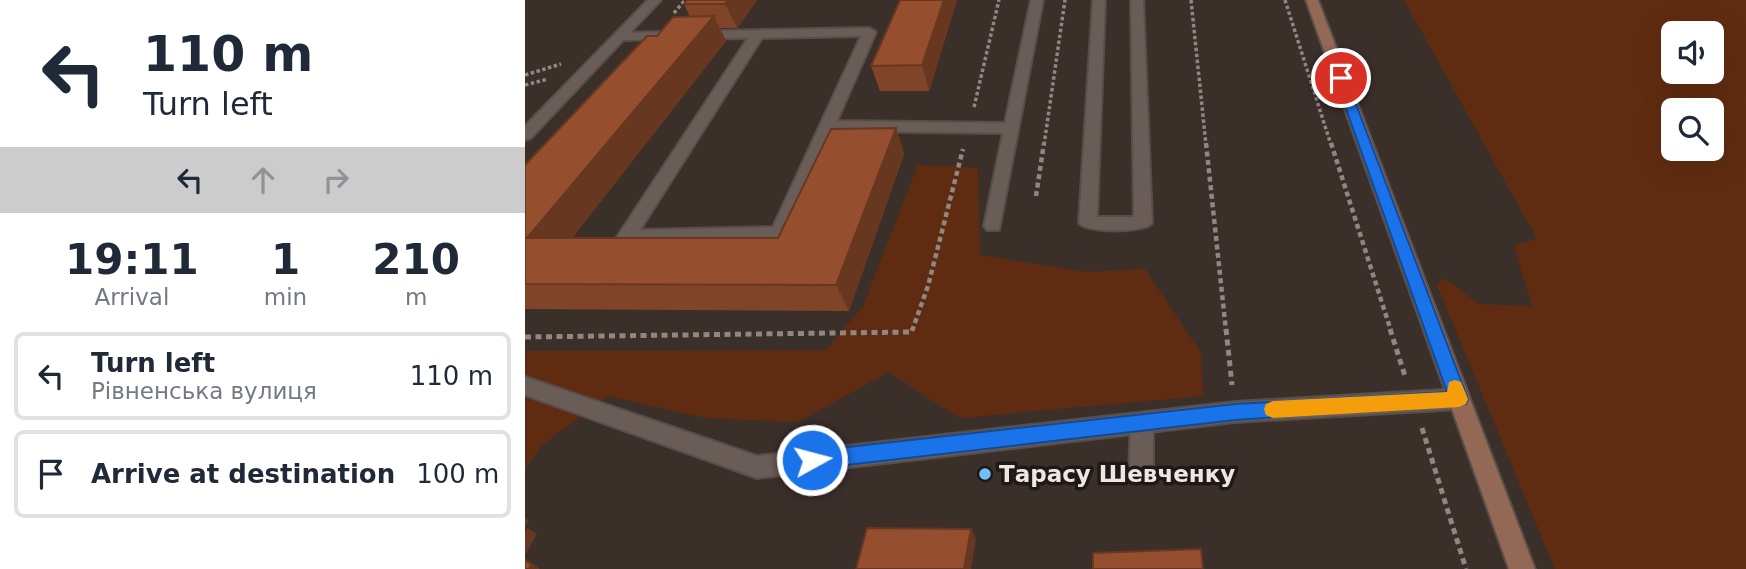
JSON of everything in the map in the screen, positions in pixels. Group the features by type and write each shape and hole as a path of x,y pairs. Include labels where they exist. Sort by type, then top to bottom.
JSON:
{"main road":[{"path":"1312,0 1522,569"}],"street":[{"path":"525,135 655,0"},
{"path":"993,226 1037,0"},
{"path":"1100,0 1088,223 1143,223 1137,0"},
{"path":"621,36 758,33 869,32 779,233 626,237 758,33"},
{"path":"827,126 1011,128"},
{"path":"525,386 757,467 1235,412 1459,399"},
{"path":"1141,472 1142,422"}],"path":[{"path":"654,35 685,0"},
{"path":"525,337 911,332 928,286 999,0"},
{"path":"1036,196 1065,0"},
{"path":"1191,0 1235,412"},
{"path":"1285,0 1467,569"},
{"path":"525,75 567,62"},
{"path":"525,85 551,78"}],"shaded area":[{"path":"1404,0 1746,0 1746,569 1555,569 1437,285 1444,278 1479,304 1532,306 1514,245 1537,239"},
{"path":"918,165 978,168 980,255 1086,272 1145,269 1201,353 1203,396 959,418 889,372 798,422 705,418 608,396 542,445 525,469 525,351 826,350 863,306"}],"building":[{"path":"687,0 728,0 725,4 684,4"},
{"path":"900,0 944,0 922,65 871,66"},
{"path":"714,16 527,238 778,238 831,129 896,128 836,285 525,284 525,165 647,36 657,36 673,17"},
{"path":"867,528 971,529 964,569 856,569"},
{"path":"1201,549 1203,569 1093,569 1093,553"},
{"path":"525,560 531,565 529,569 525,569"}],"slow traffic":[{"path":"1273,409 1459,399 1455,387"}],"place":[{"name":"Тарасу Шевченку","path":"985,474"}],"route":[{"path":"812,460 1235,412 1459,399 1341,78"}]}
